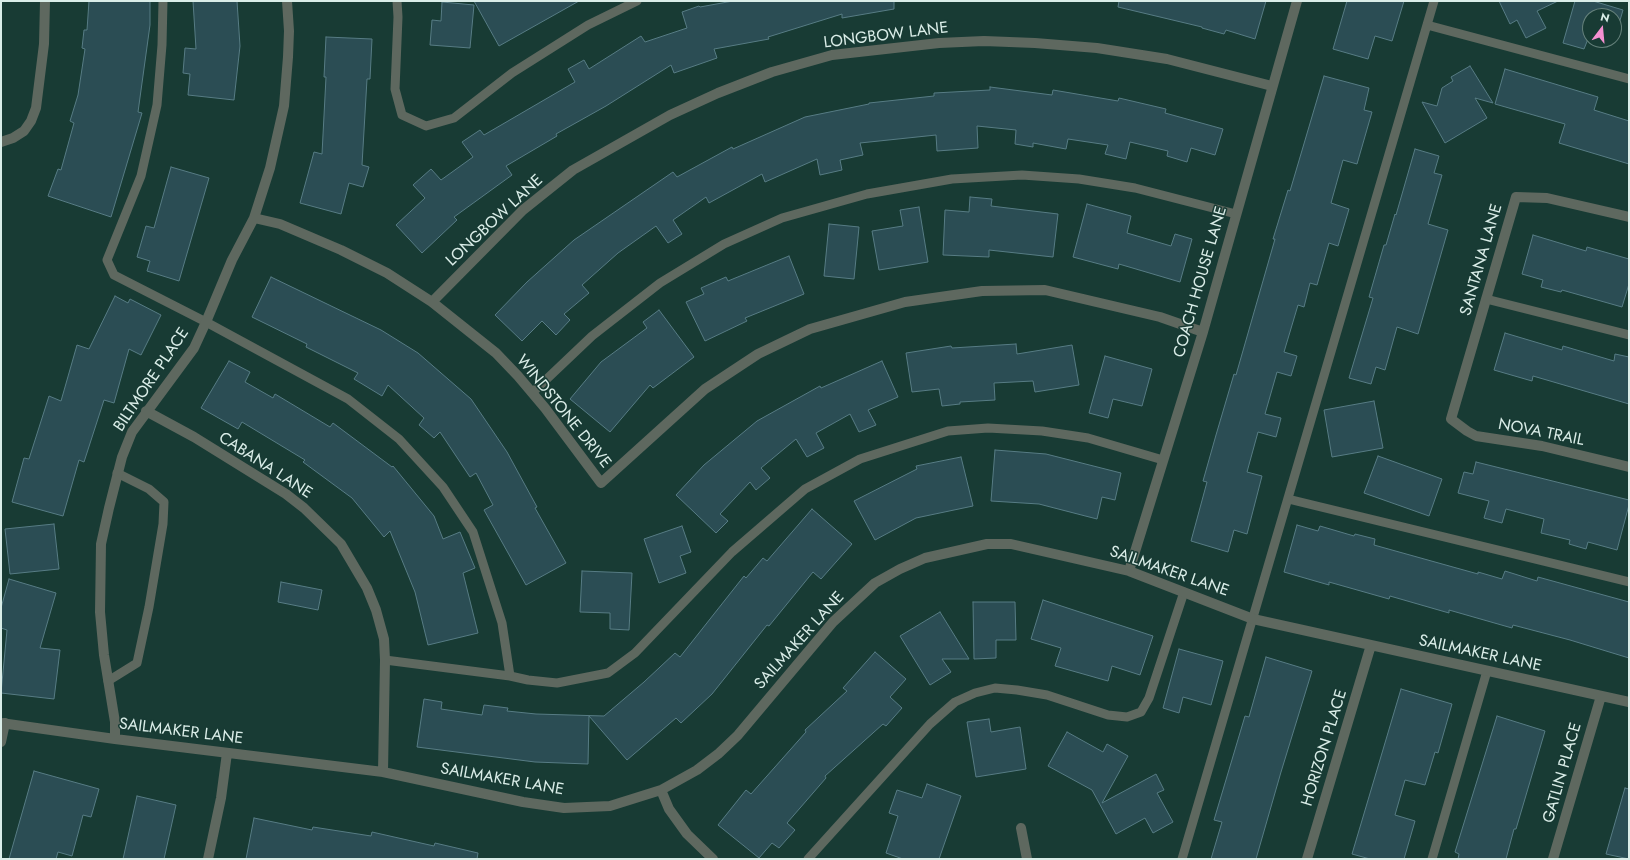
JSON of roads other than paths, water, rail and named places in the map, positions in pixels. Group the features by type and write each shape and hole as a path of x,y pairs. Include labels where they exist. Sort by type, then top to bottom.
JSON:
{"street":[{"path":"1,142 13,138 24,131 32,121 39,89 44,44 45,1"},
{"name":"BILTMORE PLACE","path":"116,739 100,612 101,544 122,457 132,432 146,411 194,348 232,260 254,218 270,168 284,106 289,31 287,1"},
{"name":"COACH HOUSE LANE","path":"1129,571 1203,332 1297,1"},
{"name":"LONGBOW LANE","path":"432,302 523,210 573,170 670,115 718,93 772,72 832,55 939,43 984,41 1035,43 1096,48 1167,59 1272,86"},
{"name":"SANTANA LANE","path":"1451,419 1516,197 1547,198 1629,217"},
{"name":"WINDSTONE DRIVE","path":"254,218 280,224 341,250 387,273 432,302 496,353 545,408 601,483 705,388 758,354 810,329 905,302 982,291 1045,290 1160,317 1203,332"},
{"name":"CABANA LANE","path":"146,411 194,438 286,494 304,508 342,544 367,588 376,610 384,639 383,772"},
{"name":"NOVA TRAIL","path":"1451,419 1476,436 1542,446 1629,467"},
{"name":"SAILMAKER LANE","path":"3,723 116,739 383,772 523,802 564,808 610,806 661,790 698,770 722,750 738,735 833,622 875,583 900,569 925,558 987,544 1011,544 1129,571 1253,619 1629,702"},
{"name":"HORIZON PLACE","path":"1307,859 1371,645"},
{"name":"GATLIN PLACE","path":"1554,859 1601,696"},
{"path":"1,742 3,723"},
{"path":"208,859 221,798 227,753"},
{"path":"661,790 669,809 687,834 713,859"},
{"path":"1021,828 1027,859"}],"lane":[{"path":"163,1 162,45 157,105 141,176 107,260 114,275 206,322 348,400 399,439 443,487 473,532 502,623 510,676"},
{"path":"397,1 398,17 395,89 402,115 426,126 454,118 512,73 588,25 637,1"},
{"path":"1182,859 1434,1"},
{"path":"1427,24 1629,79"},
{"path":"532,393 592,336 660,283 724,244 782,218 867,194 952,179 1022,176 1078,179 1135,188 1236,214"},
{"path":"1486,299 1629,335"},
{"path":"385,660 557,683 608,673 635,653 732,552 805,489 860,459 948,431 988,428 1042,431 1088,438 1164,460"},
{"path":"108,681 137,663 164,524 164,502 149,489 118,473"},
{"path":"1288,499 1629,582"},
{"path":"808,859 930,724 955,702 995,688 1047,695 1108,715 1127,717 1141,712 1149,698 1184,592"},
{"path":"1432,859 1487,671"}]}
